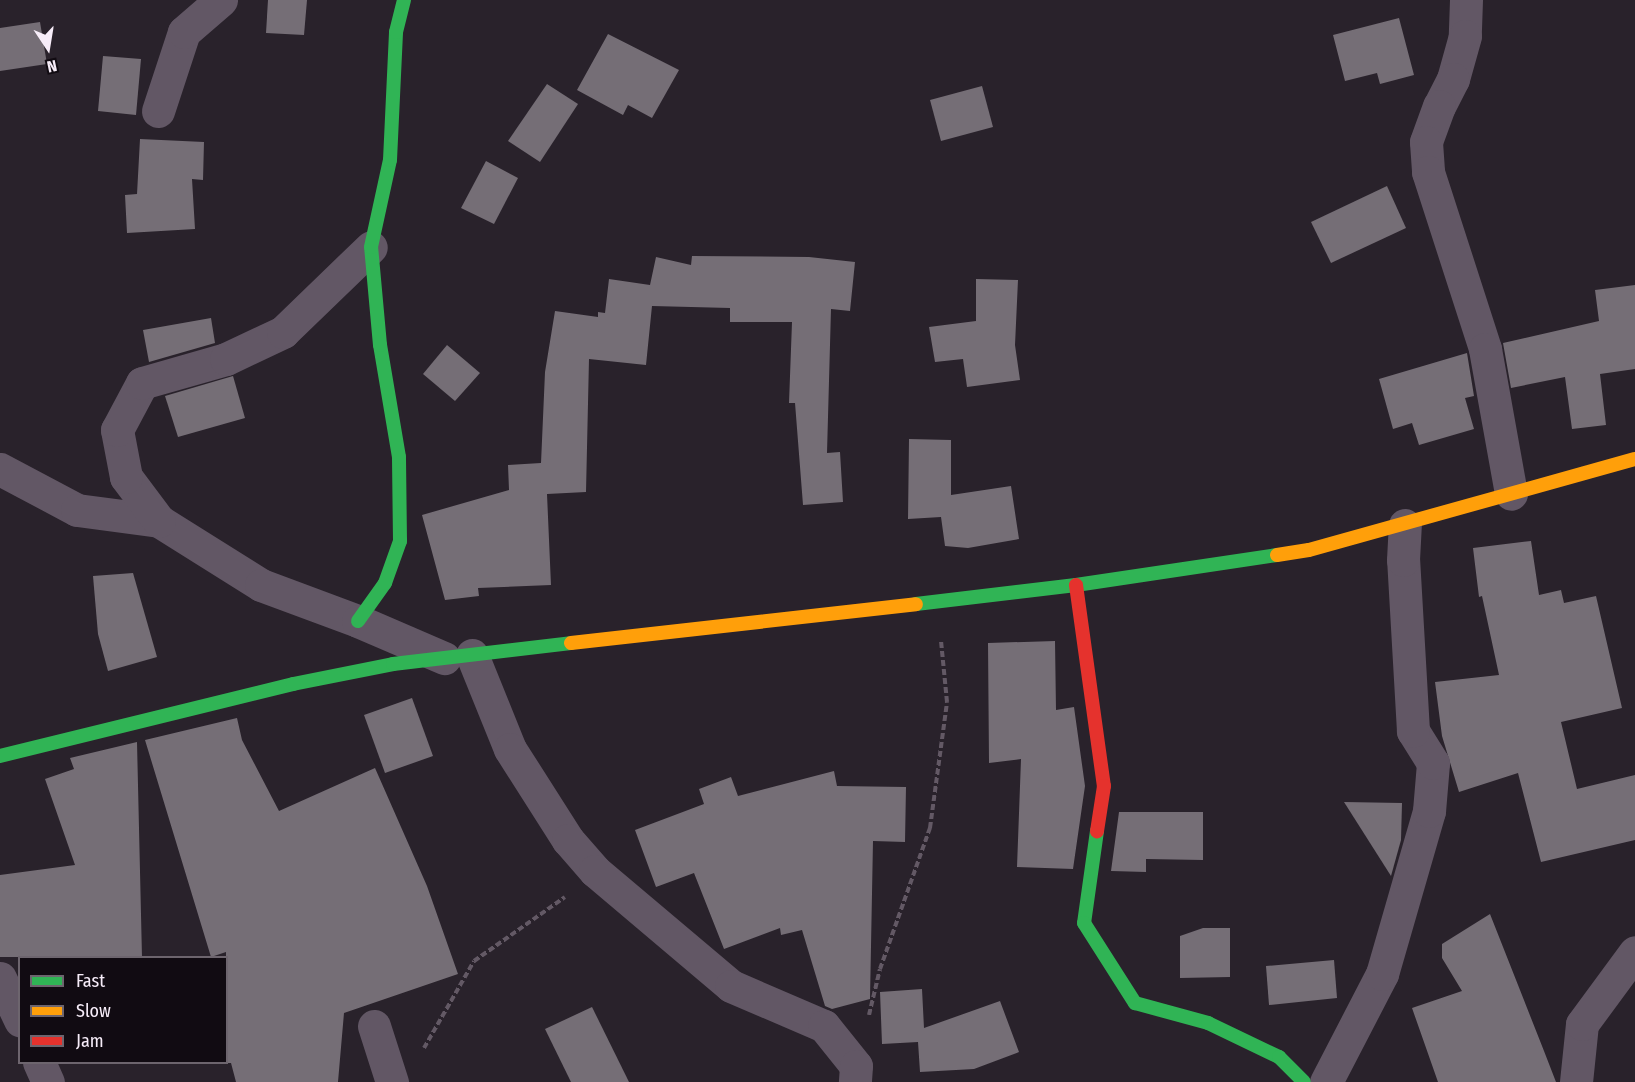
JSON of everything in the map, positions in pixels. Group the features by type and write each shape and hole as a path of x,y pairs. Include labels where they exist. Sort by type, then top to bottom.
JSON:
{"street":[{"path":"158,111 184,32 221,0"},
{"path":"358,621 385,583 400,541 399,457 380,345 371,248 390,160 396,32 404,0"},
{"path":"1466,0 1465,36 1453,79 1439,106 1426,142 1428,172 1485,349 1511,494"},
{"path":"371,248 283,332 226,358 142,383 117,430 126,477 159,521 261,585 458,656 510,749 568,840 595,871 731,986 825,1026 856,1074"},
{"path":"0,756 293,684 393,664 1076,585 1309,550 1635,459"},
{"path":"0,469 77,510 159,521"},
{"path":"1326,1082 1382,974 1429,811 1432,763 1413,731 1403,560 1405,525"},
{"path":"1076,585 1104,786 1084,923 1135,1003 1208,1023 1279,1057 1304,1082"},
{"path":"1576,1082 1582,1024 1635,952"},
{"path":"0,978 18,1016"},
{"path":"374,1026 392,1082"},
{"path":"40,1064 48,1082"}],"path":[{"path":"856,1074 880,969 930,828 947,702 938,601"},
{"path":"422,1052 474,961 566,897 595,871"}],"building":[{"path":"268,0 307,0 304,35 266,33"},
{"path":"1399,18 1414,75 1380,84 1377,73 1345,81 1333,35"},
{"path":"40,22 47,64 0,71 0,28"},
{"path":"608,34 679,70 652,118 628,105 623,115 577,90"},
{"path":"103,56 141,59 136,115 98,111"},
{"path":"547,84 578,104 540,162 508,141"},
{"path":"982,86 993,127 941,141 930,100"},
{"path":"140,139 204,142 203,180 192,179 195,229 127,233 125,195 137,194"},
{"path":"486,161 518,178 494,224 461,208"},
{"path":"1387,186 1406,228 1331,263 1311,222"},
{"path":"692,256 809,257 855,262 850,311 831,309 827,453 840,452 843,502 803,505 795,403 789,403 792,322 730,322 730,308 652,306 646,365 589,359 586,492 547,494 551,585 478,588 479,596 445,600 422,515 509,490 508,465 541,463 545,372 555,311 598,317 598,312 605,313 609,279 650,285 656,257 691,265"},
{"path":"976,279 1018,280 1015,345 1020,380 967,387 963,359 935,362 929,327 976,321"},
{"path":"1635,285 1635,369 1600,374 1606,425 1572,429 1565,377 1511,388 1503,343 1599,321 1595,290"},
{"path":"211,318 215,343 149,362 143,330"},
{"path":"447,345 480,373 455,401 423,374"},
{"path":"1467,353 1474,396 1465,398 1474,429 1419,445 1412,423 1393,429 1379,379"},
{"path":"233,376 245,418 178,437 165,396"},
{"path":"909,439 951,440 951,495 1011,486 1019,539 968,548 945,546 941,517 908,519"},
{"path":"1531,541 1539,595 1561,590 1564,603 1596,596 1622,708 1561,722 1577,789 1635,775 1635,840 1541,862 1518,773 1459,792 1442,736 1435,682 1499,675 1482,596 1479,597 1473,548"},
{"path":"133,573 157,657 108,671 98,634 93,576"},
{"path":"1055,641 1056,710 1074,707 1085,786 1073,869 1017,867 1021,759 989,763 988,643"},
{"path":"412,698 433,756 385,773 364,715"},
{"path":"237,718 242,740 279,811 375,768 427,886 458,974 344,1013 338,1082 236,1082 231,1063 228,1063 228,956 226,952 211,956 145,740"},
{"path":"137,742 142,956 0,957 0,875 75,865 45,779 74,769 70,758"},
{"path":"834,771 837,786 906,787 905,842 873,841 870,999 832,1009 825,1006 802,930 781,935 780,928 724,949 694,873 656,887 635,830 704,804 699,789 731,777 738,796"},
{"path":"1344,802 1402,803 1401,840 1391,876"},
{"path":"1119,812 1203,812 1203,860 1146,859 1146,872 1111,871"},
{"path":"1490,914 1556,1082 1438,1082 1412,1008 1462,991 1442,958 1442,944"},
{"path":"1203,928 1230,928 1230,977 1180,978 1180,936"},
{"path":"1334,960 1337,998 1269,1005 1266,966"},
{"path":"922,989 924,1028 1000,1001 1019,1052 974,1069 920,1072 918,1042 882,1044 880,992"},
{"path":"592,1007 629,1082 571,1082 545,1029"}],"traffic: fast":[{"path":"358,621 385,583 400,541 399,457 380,345 371,247 390,160 396,32 404,0"},
{"path":"916,604 1076,585 1277,555"},
{"path":"0,756 293,684 393,664 571,643"},
{"path":"1097,831 1084,923 1135,1003 1208,1023 1279,1057 1304,1082"}],"traffic: slow":[{"path":"1277,555 1309,550 1635,459"},
{"path":"571,643 916,604"}],"traffic: jam":[{"path":"1076,585 1104,786 1097,831"}]}
